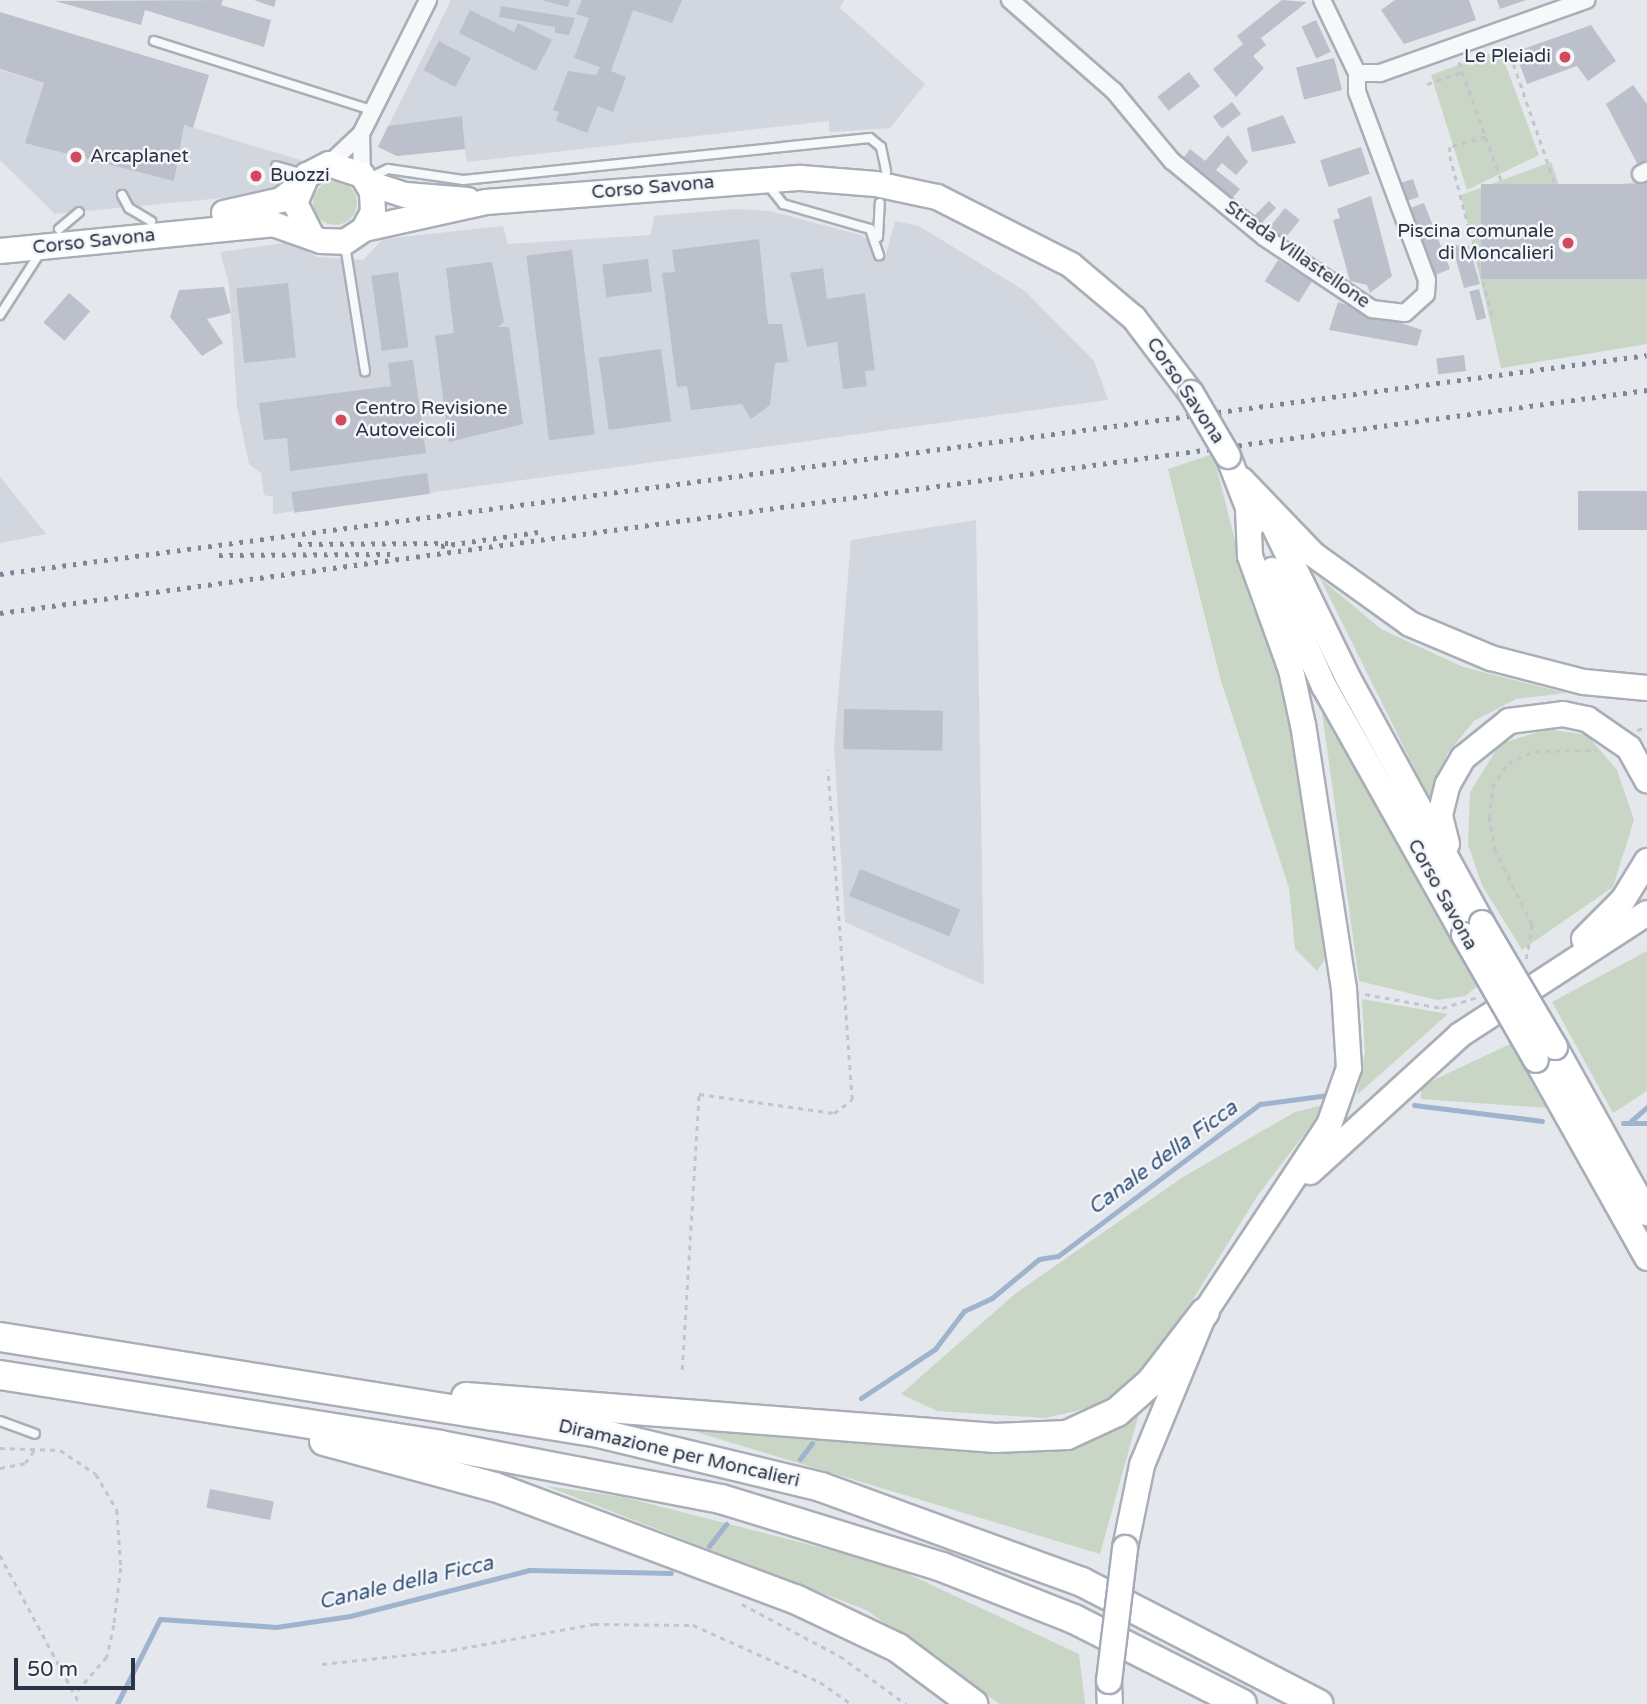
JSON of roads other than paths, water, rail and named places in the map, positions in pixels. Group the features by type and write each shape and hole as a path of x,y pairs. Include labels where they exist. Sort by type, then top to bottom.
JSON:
{"highway":[{"path":"370,1396 520,1398 995,1438 1067,1435 1117,1412 1143,1390 1205,1312"},
{"name":"Diramazione per Moncalieri","path":"0,1337 594,1432 847,1495 1082,1582 1318,1704"},
{"name":"Diramazione per Moncalieri","path":"0,1375 591,1471 813,1523 1074,1619 1242,1704"},
{"path":"214,1409 448,1472 783,1594 898,1648 973,1704"}],"main road":[{"path":"312,174 365,179 374,202 354,236 311,235 296,212 312,174"},
{"name":"Corso Savona","path":"0,251 51,238 151,221 256,209 312,174"},
{"name":"Corso Savona","path":"365,179 406,195 486,202 763,179 876,184 937,197 996,222 1105,289 1164,352 1191,393 1255,505 1455,875 1473,929"},
{"name":"Corso Savona","path":"354,236 486,202"},
{"name":"Corso Savona","path":"0,235 51,238 273,224 311,235"},
{"path":"1255,505 1314,555 1410,624 1491,659 1584,682 1647,688"},
{"path":"1110,1693 1125,1548 1142,1465 1205,1312 1276,1206 1336,1107 1349,1068 1344,989 1303,725 1291,670 1250,556 1255,505"},
{"name":"Corso Savona","path":"1255,505 1324,686 1473,929 1545,1054 1647,1213"},
{"path":"1455,875 1440,815 1448,784 1463,758 1509,722 1563,714 1587,719 1629,748 1647,779"},
{"path":"1544,976 1623,900 1647,861"},
{"path":"1276,1206 1408,1078 1544,976 1647,914"},
{"name":"Corso Savona","path":"1545,1054 1647,1258"}],"street":[{"path":"312,174 361,134 428,0"},
{"name":"Strada Villastellone","path":"1010,0 1114,91 1172,160 1264,237 1372,309 1405,313 1426,294 1427,280 1357,92 1357,73 1322,0"},
{"path":"1357,73 1380,73 1586,0"},
{"path":"361,134 365,179"}],"lane":[{"path":"154,41 372,110"},
{"path":"365,179 388,169 463,180 870,138 881,147 886,171"},
{"path":"276,166 312,174"},
{"path":"513,175 515,200"},
{"path":"763,179 783,204 811,217 878,237"},
{"path":"122,195 129,208 151,221"},
{"path":"879,255 880,203"},
{"path":"0,315 51,238 79,212"},
{"path":"354,236 365,371"},
{"path":"0,1421 35,1434"}],"waterway":[{"name":"Canale della Ficca","path":"861,1398 935,1349 964,1311 992,1298 1039,1259 1058,1256 1260,1104 1328,1095"},
{"path":"1414,1105 1542,1121"},
{"path":"1631,1121 1647,1107"},
{"path":"1623,1123 1647,1123"},
{"name":"Canale della Ficca","path":"800,1459 812,1443"},
{"name":"Canale della Ficca","path":"709,1546 726,1524"},
{"name":"Canale della Ficca","path":"117,1704 160,1619 276,1627 350,1616 529,1570 671,1573"}],"railway":[{"path":"0,574 1647,355"},
{"path":"0,613 1647,390"},
{"path":"441,546 538,532"},
{"path":"298,544 448,543"},
{"path":"219,555 390,554"}],"place":[{"name":"Le Pleiadi","path":"1565,57"},
{"name":"Arcaplanet","path":"76,157"},
{"name":"Buozzi","path":"256,176"},
{"name":"Piscina comunale di Moncalieri","path":"1568,243"},
{"name":"Centro Revisione Autoveicoli","path":"341,420"}]}
